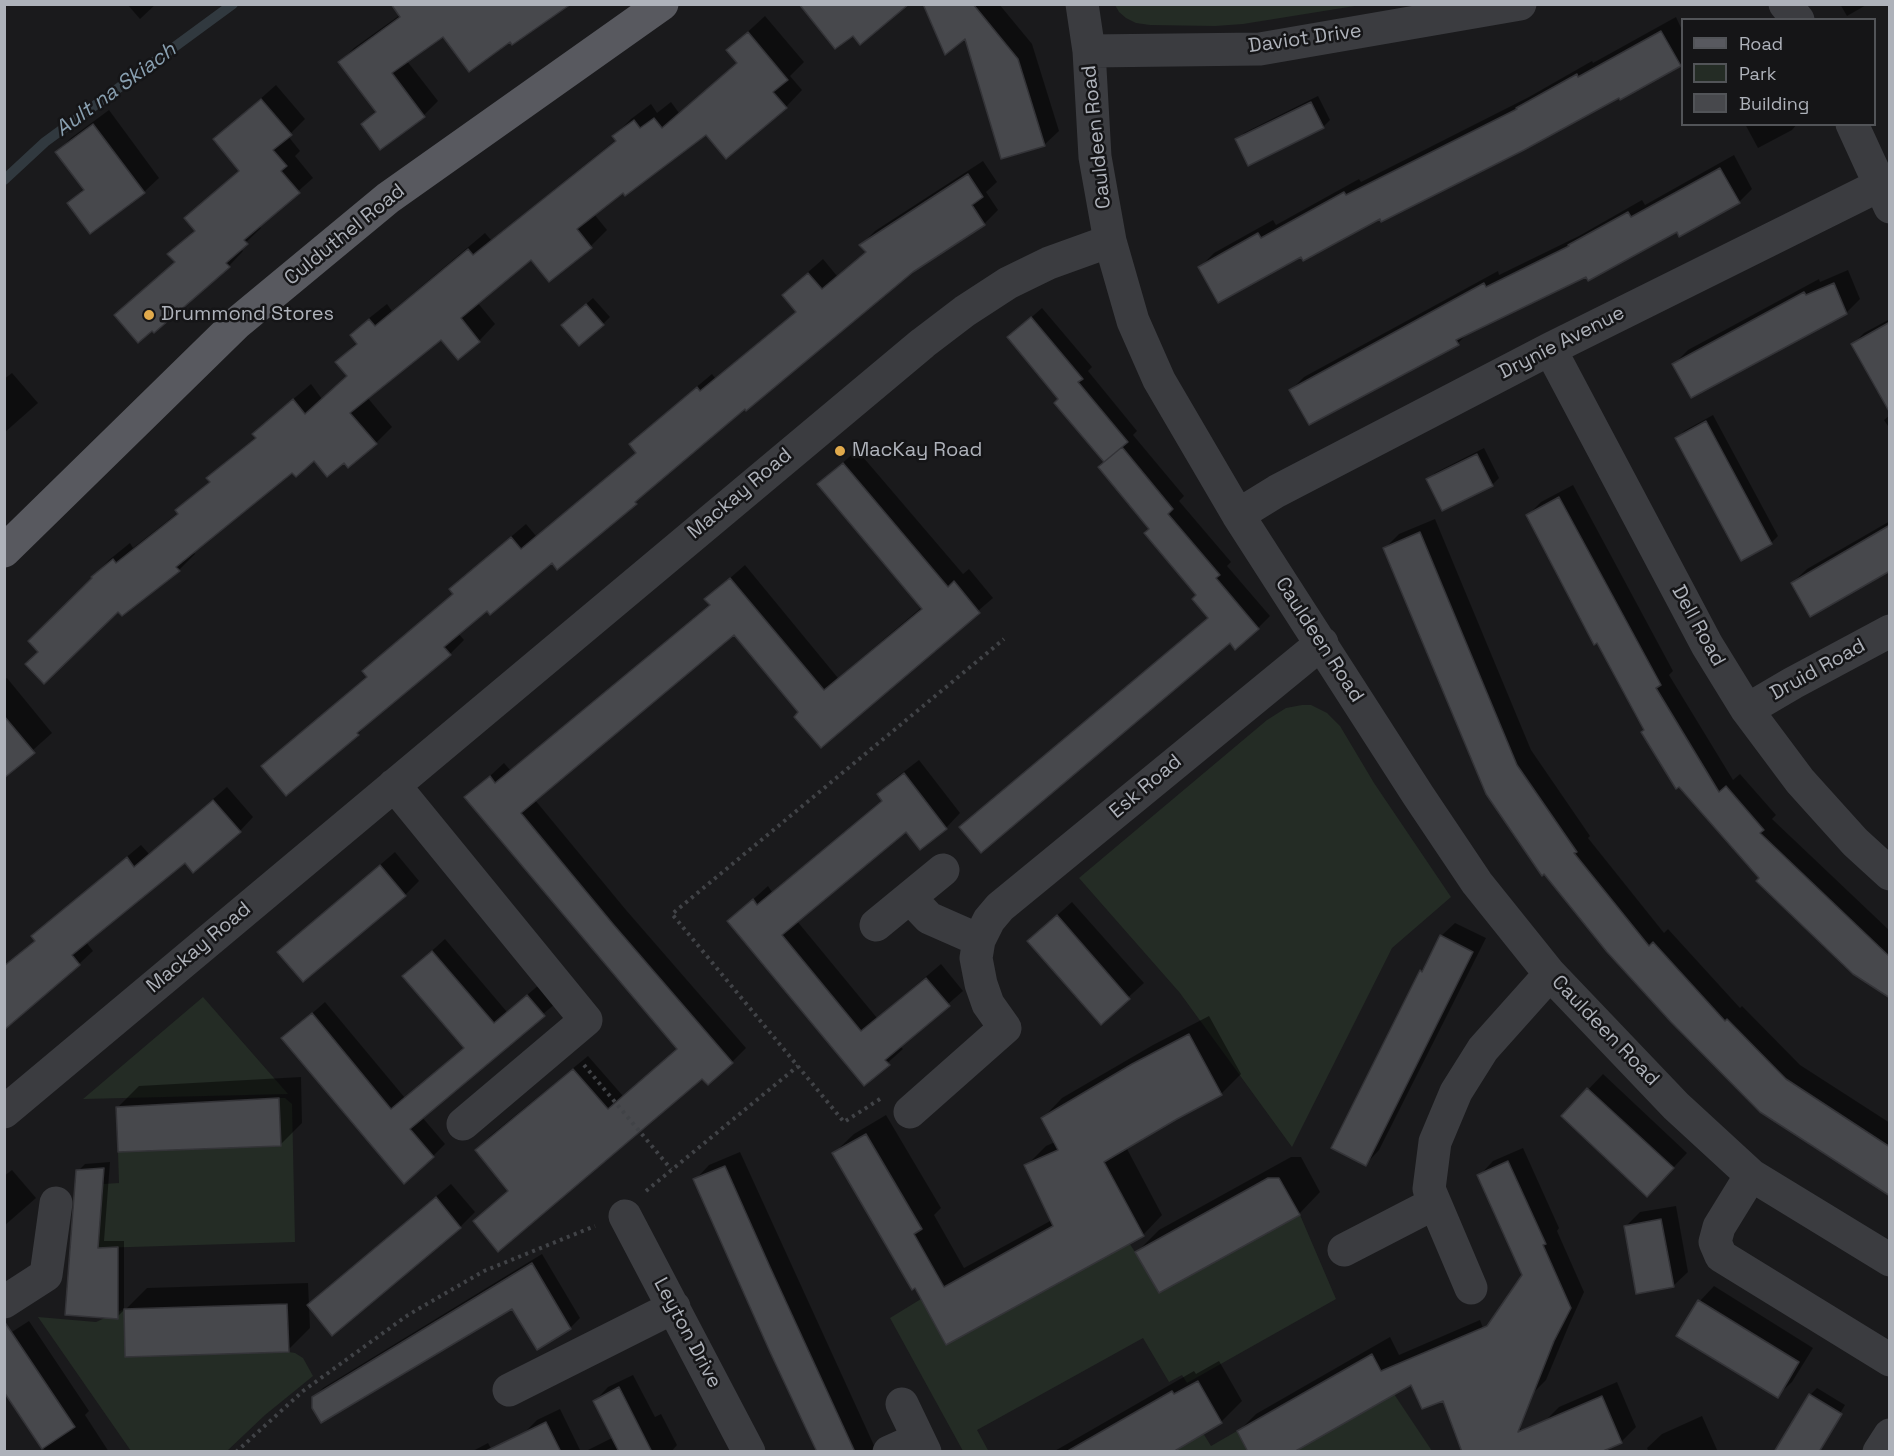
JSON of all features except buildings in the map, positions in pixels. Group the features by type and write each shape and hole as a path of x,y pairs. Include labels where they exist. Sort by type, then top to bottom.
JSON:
{"main road":[{"name":"Culduthel Road","path":"4,550 237,323 388,198 662,4"}],"street":[{"name":"Cauldeen Road","path":"1082,4 1089,51 1095,157 1110,241 1132,321 1159,380 1238,514 1418,795 1471,873 1550,974 1676,1106 1751,1175 1890,1260"},
{"name":"Daviot Drive","path":"1089,51 1260,49 1520,4"},
{"path":"1785,4 1796,18"},
{"path":"1852,126 1886,191"},
{"name":"Drynie Avenue","path":"1238,514 1277,491 1550,349 1886,191"},
{"name":"Mackay Road","path":"4,1112 931,336 965,310 1008,283 1049,263 1110,241"},
{"name":"Dell Road","path":"1550,349 1707,645 1747,710 1800,781 1855,842 1890,874"},
{"name":"Druid Road","path":"1747,710 1890,631"},
{"name":"Esk Road","path":"979,939 1000,907 1322,643"},
{"path":"394,785 586,1020 463,1124"},
{"path":"876,925 943,870"},
{"path":"910,897 929,918 979,939 976,958 981,984 988,1004 1005,1028 910,1112"},
{"path":"1471,1288 1430,1189 1436,1142 1456,1092 1483,1049 1550,974"},
{"path":"1751,1175 1719,1227 1715,1242 1721,1256 1890,1360"},
{"path":"4,1302 46,1275 56,1203"},
{"path":"1344,1250 1435,1203"},
{"name":"Leyton Drive","path":"625,1216 749,1452"},
{"path":"509,1390 674,1307"},
{"path":"902,1404 911,1447"},
{"path":"1879,1452 1890,1435"}],"path":[{"path":"910,1112 885,1095 843,1122 672,914 1004,639"},
{"path":"562,1040 670,1169"},
{"path":"236,1452 303,1391 408,1315 484,1271 588,1228 625,1216 632,1203 670,1169 798,1066"}],"green space":[{"path":"1115,4 1361,5 1243,24 1215,26 1136,23 1119,12"},
{"path":"1311,705 1327,713 1340,726 1374,783 1451,897 1392,948 1292,1147 1180,993 1079,878 1267,720 1286,708"},
{"path":"203,997 288,1094 83,1099"},
{"path":"279,1098 285,1098 292,1104 295,1242 98,1248 103,1184 119,1183 118,1152 281,1146"},
{"path":"1102,1201 1159,1293 1300,1215 1336,1299 1187,1383 1182,1375 1169,1382 1143,1338 977,1430 989,1452 963,1451 890,1318 921,1299 946,1344"},
{"path":"124,1309 126,1357 289,1352 303,1358 313,1376 265,1415 227,1451 131,1451 38,1317 96,1322"},
{"path":"1394,1394 1432,1451 1294,1452"},
{"path":"1237,1431 1248,1451 1173,1452 1203,1433 1211,1446"}],"waterway":[{"name":"Ault na Skiach","path":"4,180 45,142 233,4"}],"place":[{"name":"Drummond Stores","path":"149,315"},
{"name":"MacKay Road","path":"840,451"}]}
